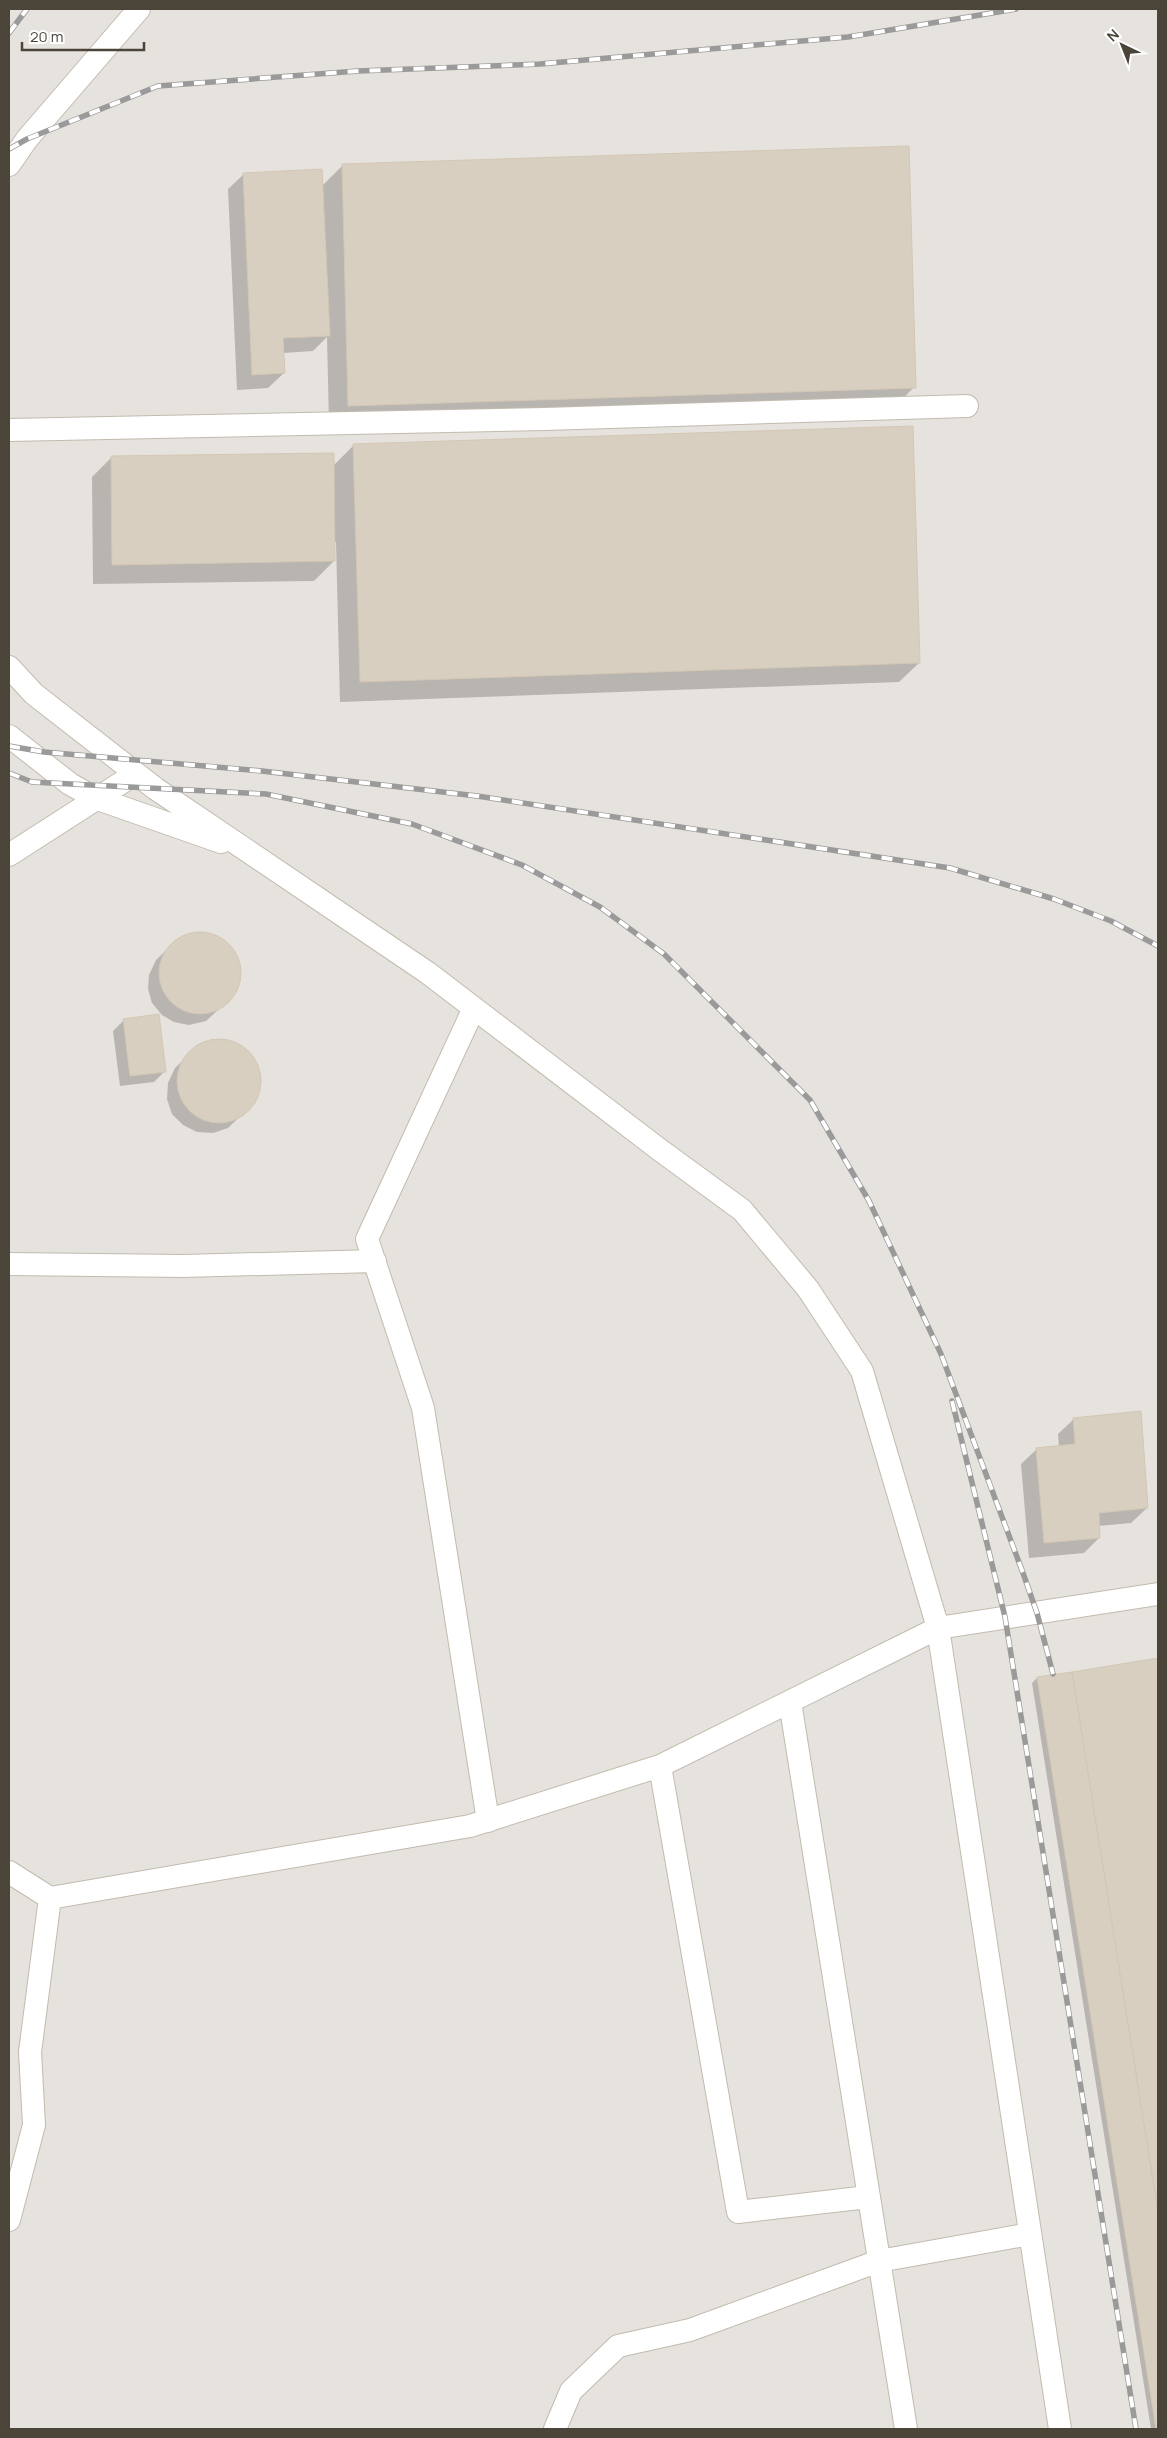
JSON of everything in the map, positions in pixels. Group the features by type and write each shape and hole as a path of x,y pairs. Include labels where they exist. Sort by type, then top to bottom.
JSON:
{"lane":[{"path":"9,165 27,139 139,9"},
{"path":"9,140 79,80"},
{"path":"9,430 536,419 967,406"},
{"path":"9,667 34,694 135,774 428,972 660,1150 742,1210 808,1288 862,1371 938,1628 1060,2429"},
{"path":"9,736 70,784 95,798 250,853"},
{"path":"9,855 135,774"},
{"path":"474,1008 367,1239 423,1408 488,1821"},
{"path":"9,1264 183,1266 375,1261"},
{"path":"9,1872 50,1898 470,1826 660,1766 938,1628 1158,1594"},
{"path":"790,1702 906,2429"},
{"path":"660,1766 738,2212 868,2197"},
{"path":"9,2220 34,2125 30,2052 50,1898"},
{"path":"555,2429 571,2391 618,2346 690,2330 879,2261 1030,2234"}],"shaded area":[{"path":"9,9 1158,9 1158,2429 9,2429"}],"building":[{"path":"909,146 916,388 348,406 342,164"},
{"path":"322,169 330,336 283,338 285,373 252,375 243,173"},
{"path":"913,426 920,663 360,682 353,444"},
{"path":"334,453 335,561 112,565 111,456"},
{"path":"200,932 216,935 229,944 238,957 241,973 238,989 229,1002 216,1011 200,1014 184,1011 171,1002 162,989 159,973 162,957 171,944 184,935"},
{"path":"159,1014 166,1072 130,1076 123,1019"},
{"path":"219,1039 235,1042 249,1051 258,1065 261,1081 258,1097 249,1111 235,1120 219,1123 203,1120 189,1111 180,1097 177,1081 180,1065 189,1051 203,1042"},
{"path":"1141,1411 1148,1508 1099,1513 1100,1538 1044,1543 1036,1448 1075,1444 1073,1418"},
{"path":"1158,1658 1158,2212 1072,1672"},
{"path":"1072,1672 1158,2212 1158,2429 1156,2429 1037,1677"}],"railway":[{"path":"9,33 27,9"},
{"path":"9,149 27,139 158,86 358,71 540,64 848,37 1016,9"},
{"path":"9,746 44,752 262,771 477,796 950,868 1054,899 1111,921 1158,946"},
{"path":"9,773 32,782 266,794 412,824 522,865 600,907 664,954 810,1100 869,1201 941,1354 1023,1573 1037,1613 1053,1674"},
{"path":"952,1401 1005,1617 1136,2429"}]}
